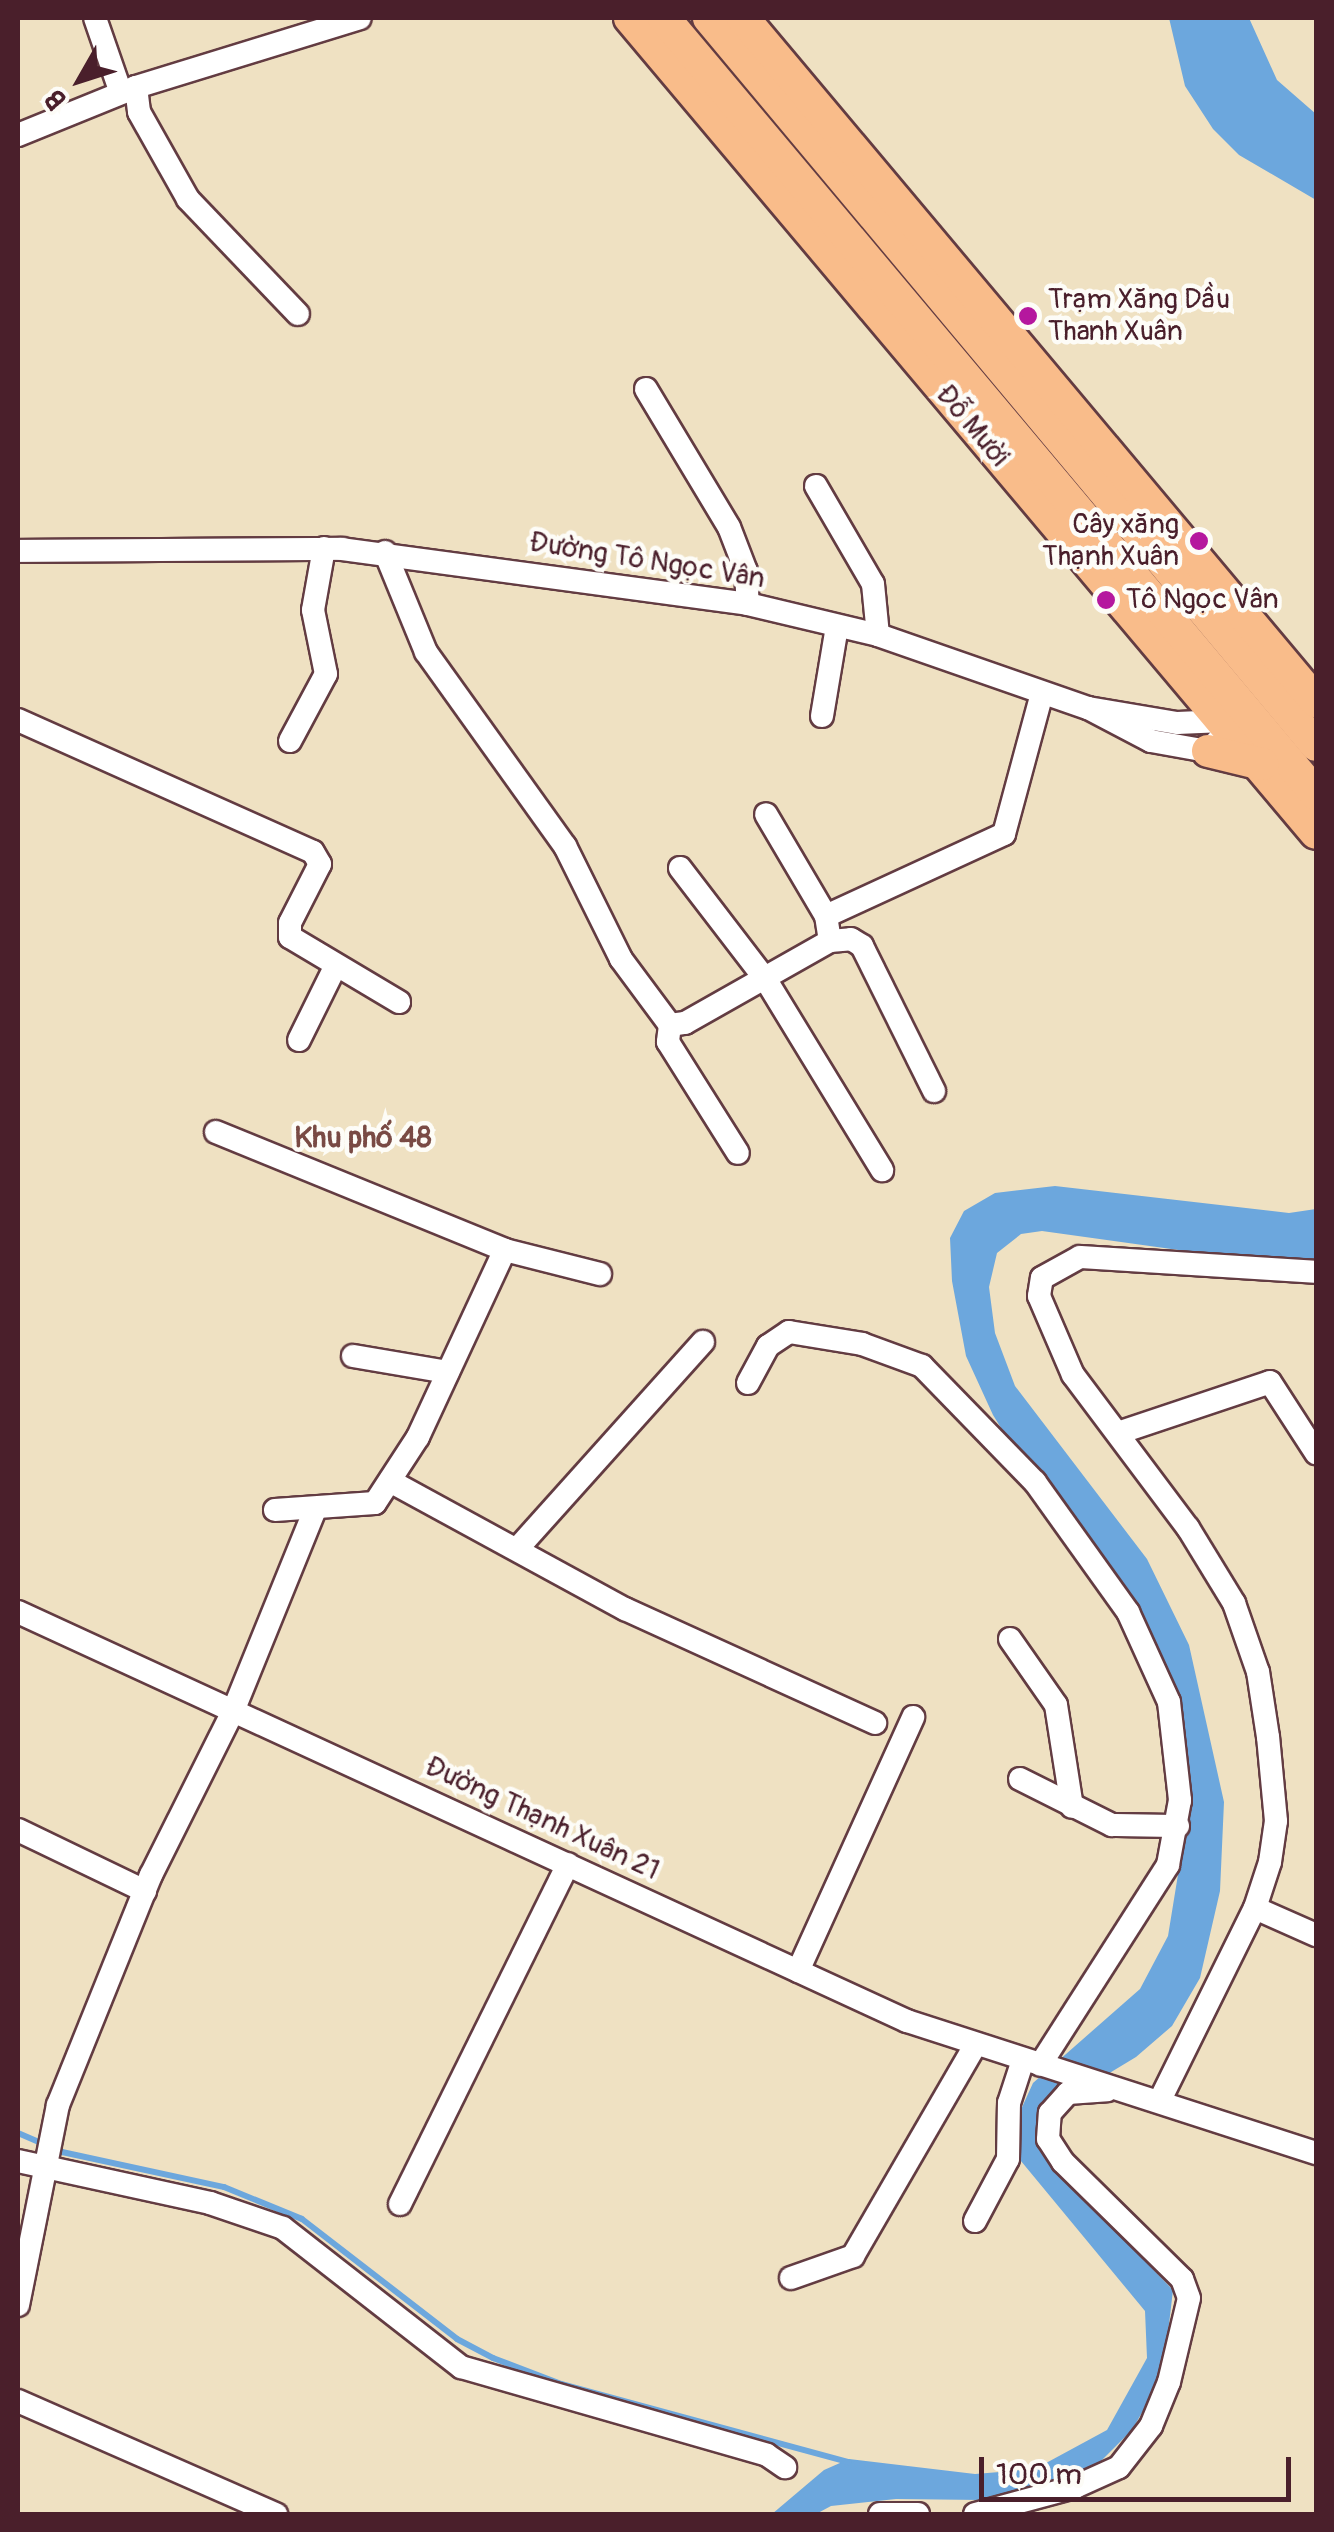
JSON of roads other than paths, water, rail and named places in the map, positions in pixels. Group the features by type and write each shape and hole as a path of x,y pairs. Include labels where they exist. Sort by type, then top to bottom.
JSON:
{"highway":[{"name":"Đỗ Mười","path":"630,18 1256,695 1316,702"},
{"name":"Đỗ Mười","path":"664,18 1256,695"},
{"name":"Đỗ Mười","path":"710,18 1256,695 1259,764 1316,833"},
{"name":"Đỗ Mười","path":"743,18 1310,770"},
{"path":"1208,751 1259,764 1310,770"}],"street":[{"path":"95,18 139,112 188,199 298,314"},
{"path":"18,135 297,28 360,18"},
{"path":"646,390 729,526 746,570 748,604"},
{"path":"816,486 873,584 878,635"},
{"path":"290,741 326,674 313,610 324,548"},
{"name":"Đường Tô Ngọc Vân","path":"18,551 324,548 385,552 748,604 878,635 1088,708 1151,741 1208,751"},
{"path":"385,552 426,652 566,846 621,960 670,1025 668,1042 738,1152"},
{"path":"822,716 838,626"},
{"path":"826,916 1004,834 1042,692"},
{"path":"1088,708 1177,723 1256,695"},
{"path":"1208,751 1256,695"},
{"path":"19,723 313,852 320,864 290,923 290,937 398,1002"},
{"path":"766,814 826,916 830,941"},
{"path":"680,868 766,980 882,1170"},
{"path":"670,1025 766,980 830,941 851,939 862,946 934,1091"},
{"path":"299,1040 336,967"},
{"path":"216,1132 506,1250 600,1274"},
{"path":"276,1510 375,1503 448,1372 506,1250"},
{"path":"1161,2098 1256,1908 1276,1821 1258,1672 1234,1603 1118,1433 1073,1375 1039,1296 1042,1278 1056,1265 1080,1257 1191,1260 1316,1272"},
{"path":"748,1383 768,1346 789,1332 862,1344 922,1366 1035,1482 1128,1612 1169,1702 1178,1826 1168,1865 1009,2103 1008,2159 975,2221"},
{"path":"518,1548 702,1342"},
{"path":"353,1356 448,1372"},
{"path":"1118,1433 1270,1382 1316,1453"},
{"path":"390,1482 625,1609 875,1724"},
{"path":"18,2305 51,2132 145,1890 234,1708 315,1510"},
{"name":"Đường Thạnh Xuân 21","path":"18,1612 234,1708 798,1971 974,2047 1128,2087"},
{"path":"1010,1640 1056,1706 1072,1807"},
{"path":"798,1971 913,1717"},
{"path":"1020,1778 1072,1807 1124,1827 1178,1826"},
{"path":"18,1830 145,1890"},
{"path":"400,2204 568,1864"},
{"path":"1256,1908 1316,1936"},
{"path":"791,2278 853,2256 974,2047"},
{"path":"975,2514 1075,2487 1118,2466 1151,2426 1170,2382 1189,2298 1182,2279 1063,2162 1048,2139 1050,2113 1068,2093 1128,2087 1316,2153"},
{"path":"18,2161 210,2203 283,2228 461,2367 767,2455 785,2467"},
{"path":"18,2401 276,2514"},
{"path":"880,2514 918,2514"}],"water":[{"path":"1169,18 1249,18 1277,80 1316,114 1316,200 1239,155 1213,129 1185,86"},
{"path":"1055,1186 1289,1213 1316,1209 1316,1269 1042,1231 1021,1234 997,1253 989,1287 995,1333 1015,1386 1147,1559 1189,1645 1224,1802 1220,1891 1200,1978 1172,2026 1136,2057 1050,2109 1054,2167 1173,2290 1163,2376 1132,2430 1087,2475 981,2500 896,2499 831,2506 816,2514 772,2514 824,2470 849,2459 975,2474 1035,2469 1107,2430 1147,2358 1145,2311 1016,2155 1014,2125 1033,2083 1140,1989 1168,1936 1182,1850 1171,1701 993,1415 966,1356 952,1281 950,1238 964,1211 995,1193"}],"waterway":[{"path":"18,2133 62,2152 224,2187 302,2219 457,2339 493,2358 561,2384 849,2462"}],"place":[{"name":"Trạm Xăng Dầu Thanh Xuân","path":"1028,316"},
{"name":"Cây xăng Thạnh Xuân","path":"1199,541"},
{"name":"Tô Ngọc Vân","path":"1106,600"}],"district":[{"name":"Khu phố 48","path":"363,1138"}]}
